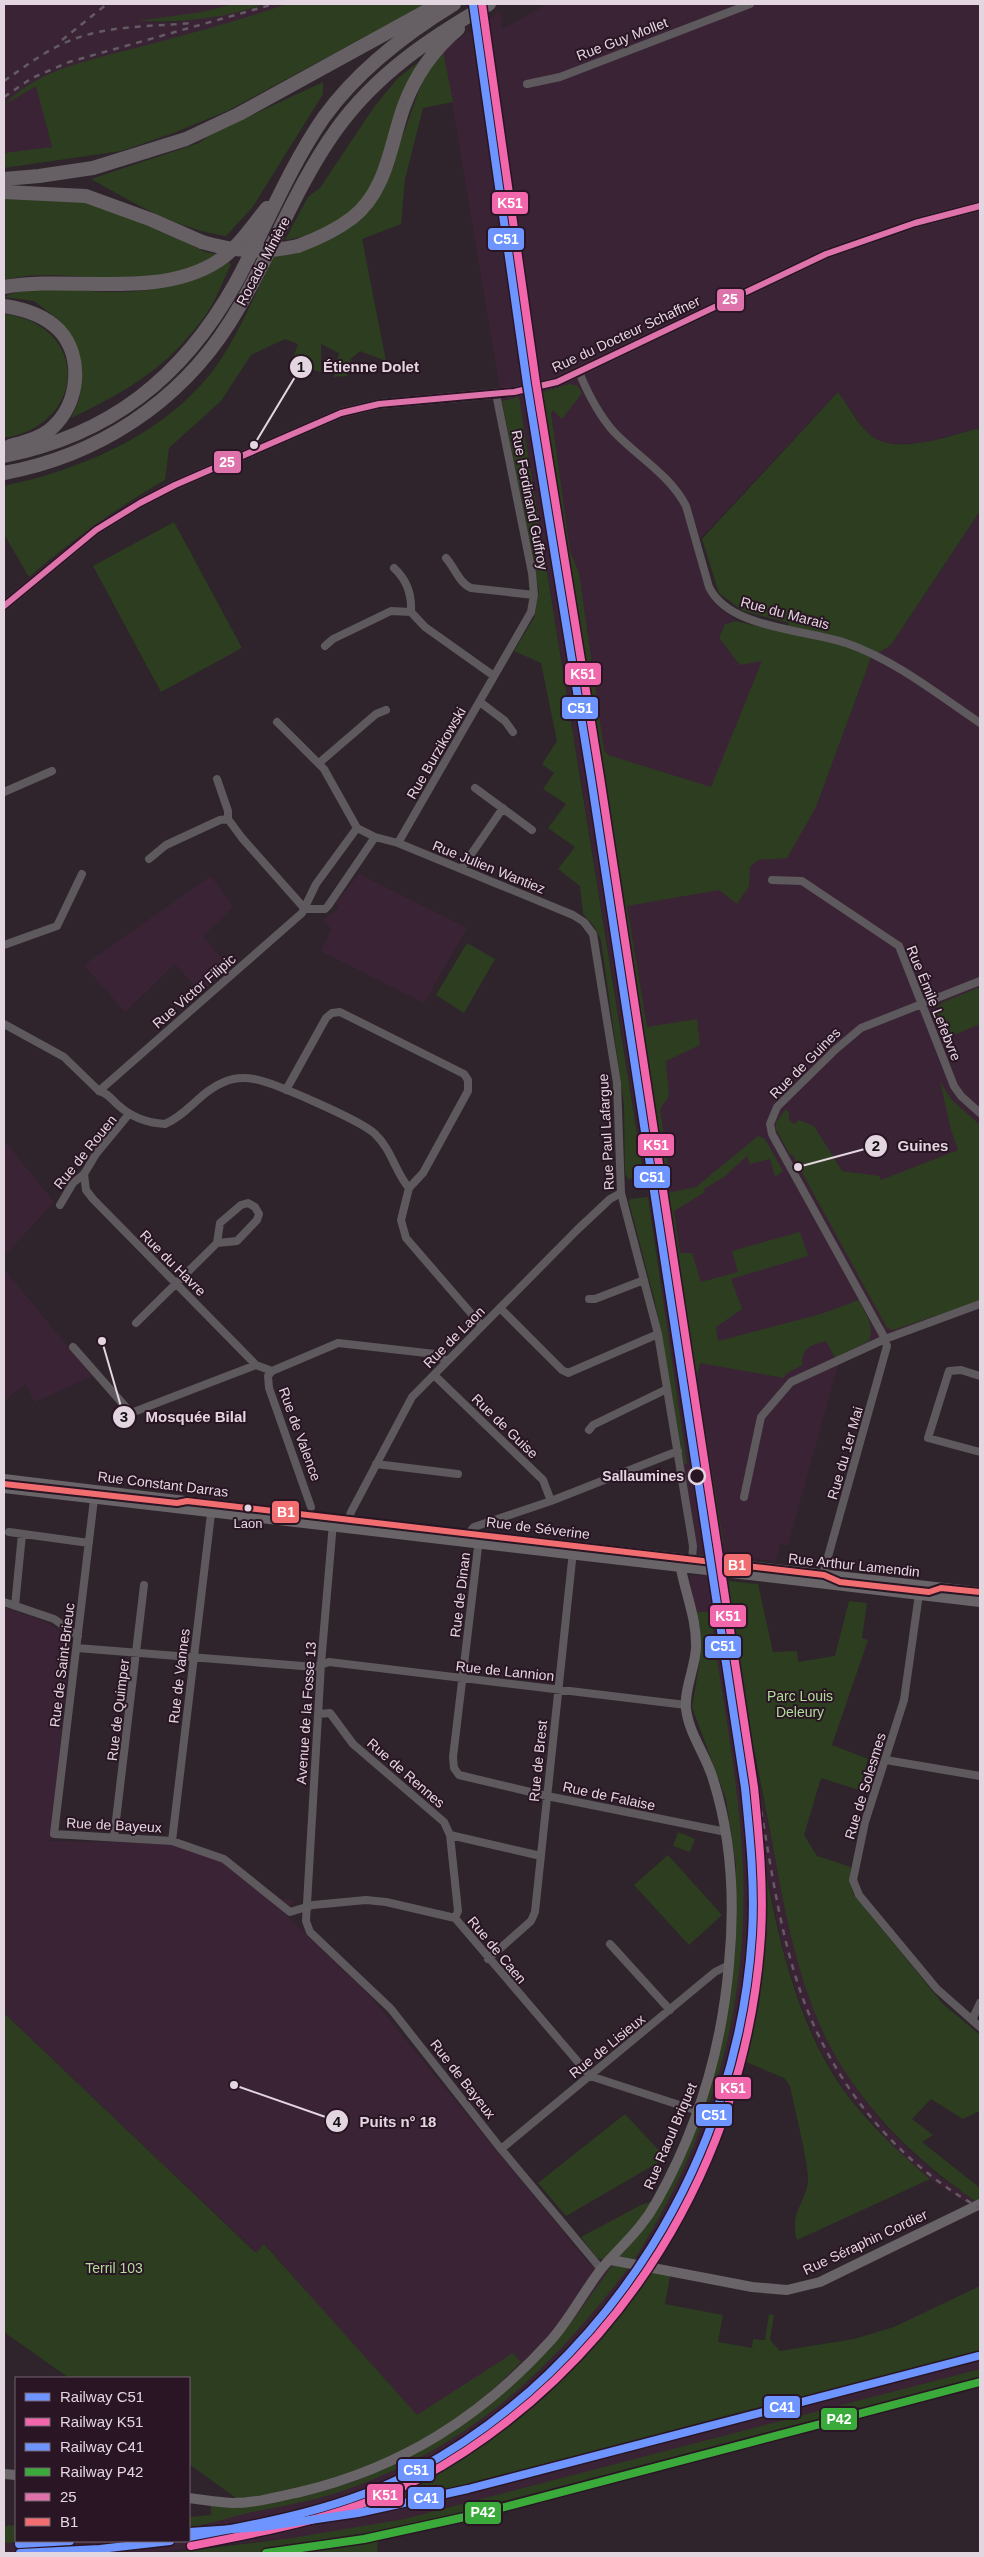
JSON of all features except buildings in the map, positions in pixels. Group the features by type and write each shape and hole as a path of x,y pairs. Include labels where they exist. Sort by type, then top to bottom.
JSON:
{"highway":[{"path":"4,179 93,168 186,139 239,114 439,4"},
{"name":"Rocade Minière","path":"4,456 46,446 86,430 124,409 167,375 199,340 218,313 284,187 324,118 343,93 388,50 454,4"},
{"path":"4,192 86,196 152,220 202,242 222,248 259,252 298,246 330,232 345,222 368,201 379,186 404,106 423,67 437,47 490,4"},
{"name":"Rocade Minière","path":"4,473 60,459 122,430 154,407 186,378 210,350 230,322 312,166 356,104 398,62 425,42 490,4"},
{"path":"4,287 29,283 57,282 156,283 194,274 219,260 241,240 284,187"},
{"path":"4,306 37,314 60,331 71,350 76,373 75,390 69,405 51,429 30,440 4,447"},
{"path":"4,481 63,466 128,436 189,385 214,355 230,322"}],"street":[{"name":"Rue Guy Mollet","path":"527,84 560,77 750,4"},
{"name":"Rue du Docteur Schaffner","path":"4,606 71,550 120,515 176,485 277,440 367,405 496,394 534,388 579,372 826,254 915,223 980,206"},
{"name":"Rue du Marais","path":"579,372 596,407 615,432 672,484 680,495 686,506 709,587 714,597 721,604 737,615 844,642 877,656 980,723"},
{"name":"Rue Ferdinand Guffroy","path":"496,394 530,563 534,594 531,612"},
{"path":"446,558 464,585 472,588 534,594"},
{"path":"394,568 401,574 412,596 411,612"},
{"path":"325,646 333,639 391,611 411,612 425,627 494,676"},
{"name":"Rue Burzikowski","path":"398,843 531,612"},
{"path":"480,702 505,721 513,732"},
{"path":"319,763 376,714 386,710"},
{"path":"277,722 319,763 357,828 311,891 305,909"},
{"path":"4,792 52,771"},
{"path":"217,779 228,811 228,819 242,838 305,909 324,909 328,906 375,837"},
{"path":"475,788 532,830"},
{"path":"461,870 503,808"},
{"path":"149,859 166,845 220,820 228,819"},
{"name":"Rue Julien Wantiez","path":"357,828 375,837 398,843 573,915 589,927"},
{"path":"4,945 57,926 82,874"},
{"name":"Rue Émile Lefebvre","path":"772,880 802,881 900,946 954,1086 961,1096 980,1113"},
{"name":"Rue Victor Filipic","path":"99,1091 305,909"},
{"name":"Rue Paul Lafargue","path":"589,927 595,940 617,1083 621,1193 658,1334 693,1546 690,1567"},
{"name":"Rue de Guines","path":"885,1339 780,1150 772,1134 770,1124 777,1108 853,1033 870,1024 980,981"},
{"path":"286,1090 326,1018 332,1013 340,1012 464,1074 468,1080 468,1091 423,1173 409,1188 401,1220 406,1238 482,1326"},
{"path":"4,1024 64,1057 99,1091 107,1093 129,1114 165,1124 212,1088 235,1079 252,1078 286,1090 374,1133 390,1152 402,1179 409,1188"},
{"name":"Rue de Rouen","path":"60,1205 73,1183 84,1174 96,1154 129,1114"},
{"name":"Rue du Havre","path":"84,1174 86,1190 93,1200 256,1365"},
{"name":"Rue de Laon","path":"347,1524 406,1405 577,1230 610,1199 621,1193"},
{"path":"136,1323 217,1243 220,1223 240,1205 248,1203 255,1207 259,1214 257,1220 237,1241 217,1243"},
{"path":"589,1299 595,1299 644,1280"},
{"path":"744,1497 761,1417 791,1382 885,1339 980,1304"},
{"path":"500,1308 562,1370 568,1373 658,1334"},
{"name":"Rue du 1er Mai","path":"822,1579 886,1352 885,1339"},
{"path":"73,1347 131,1413 256,1365 272,1371 338,1343 435,1354 447,1361"},
{"path":"980,1376 961,1370 949,1371 928,1438 980,1452"},
{"name":"Rue de Valence","path":"272,1371 268,1376 269,1388 296,1458 311,1507"},
{"name":"Rue de Guise","path":"434,1375 543,1480 552,1500"},
{"path":"590,1430 593,1425 667,1389"},
{"path":"466,1538 474,1527 552,1500 678,1450"},
{"path":"376,1464 458,1474"},
{"name":"Rue Constant Darras","path":"4,1479 347,1524"},
{"name":"Rue Constant Darras","path":"4,1488 295,1523 333,1523"},
{"name":"Rue de Saint-Brieuc","path":"54,1834 94,1498"},
{"name":"Rue de Vannes","path":"172,1840 211,1514"},
{"name":"Avenue de la Fosse 13","path":"305,1909 321,1664 333,1523"},
{"name":"Rue de Séverine","path":"347,1524 690,1567 725,1564"},
{"path":"9,1532 89,1542"},
{"path":"15,1606 22,1534"},
{"name":"Rue de Dinan","path":"459,1775 454,1768 453,1758 479,1540"},
{"name":"Rue de Séverine","path":"573,1551 690,1567"},
{"name":"Rue de Brest","path":"488,1959 531,1921 535,1912 573,1551"},
{"name":"Rue Arthur Lamendin","path":"725,1564 980,1602"},
{"name":"Rue Arthur Lamendin","path":"690,1567 980,1592"},
{"name":"Rue Raoul Briquet","path":"190,2498 240,2503 353,2478 402,2457 452,2428 498,2392 554,2336 601,2270 634,2236 659,2198 698,2111 719,2036 729,1965 732,1896 726,1832 714,1779 691,1726 686,1705 695,1663 696,1636 690,1567"},
{"name":"Rue de Quimper","path":"114,1837 144,1585"},
{"name":"Rue de Solesmes","path":"919,1594 905,1695 865,1822 853,1880 854,1886 937,1989 980,2027"},
{"path":"4,1602 54,1619 78,1636"},
{"name":"Rue de Lannion","path":"77,1648 315,1667 329,1662 686,1705"},
{"name":"Rue de Rennes","path":"319,1714 330,1713 353,1744 444,1822 450,1835"},
{"path":"886,1760 980,1776"},
{"name":"Rue de Falaise","path":"459,1775 547,1796 726,1832"},
{"name":"Rue de Bayeux","path":"54,1834 172,1840"},
{"path":"455,1918 458,1911 450,1835 541,1856"},
{"name":"Rue de Caen","path":"172,1840 224,1859 290,1912 313,1905 366,1900 386,1902 455,1918 488,1959 590,2076"},
{"name":"Rue de Bayeux","path":"305,1909 310,1932 391,2009 501,2149 601,2270"},
{"path":"610,1944 670,2010"},
{"name":"Rue de Lisieux","path":"501,2149 715,1972 729,1965"},
{"path":"972,2020 980,2003"},
{"path":"590,2076 698,2111"},
{"name":"Rue Séraphin Cordier","path":"611,2260 760,2288 795,2289 820,2282 980,2204"}],"shaded area":[{"path":"4,4 233,4 201,12 141,21 172,23 244,11 265,4 286,4 253,16 61,70 30,84 4,104"},
{"path":"547,4 980,4 980,428 921,443 886,444 868,434 838,392 694,545 709,597 716,605 736,621 785,634 763,660 749,695 816,807 871,658 891,645 980,511 980,1308 900,1337 838,1365 788,1545 781,1543 776,1561 717,1556 733,1655 780,1883 857,2090 882,2122 908,2149 937,2175 980,2204 980,2212 930,2179 901,2155 847,2094 820,2049 800,2002 784,1952 752,1805 760,1895 758,1952 737,2068 712,2143 644,2276 613,2317 586,2346 529,2400 488,2432 414,2477 343,2506 294,2520 295,2523 363,2512 487,2485 980,2354 980,2369 491,2498 364,2528 292,2538 149,2553 4,2553 4,2526 15,2525 15,2542 190,2542 190,2517 211,2515 211,2505 326,2490 356,2481 402,2461 436,2442 265,2244 257,2253 4,2013 4,1607 49,1623 71,1640 50,1841 174,1844 223,1856 275,1898 293,1900 286,1915 369,1995 590,2265 606,2272 642,2231 704,2101 723,2038 736,1935 736,1866 726,1799 692,1707 699,1666 700,1630 691,1594 690,1575 702,1576 655,1302 659,1284 662,1283 519,397 502,401 443,50 500,11 503,29"},
{"path":"36,85 52,147 4,153 4,104"},
{"path":"359,874 467,928 424,1003 321,951 332,929 323,920 336,911 339,907 336,903"},
{"path":"211,876 233,907 203,936 229,967 201,992 175,964 125,1012 84,965"},
{"path":"4,1140 54,1202 4,1256"},
{"path":"4,1269 92,1376 35,1402 25,1384 4,1401"}],"green space":[{"path":"233,4 265,4 202,19 137,21 201,12"},
{"path":"286,4 426,4 227,111 171,134 121,151 4,168 4,153 52,147 36,86 4,105 33,82 69,66 251,16"},
{"path":"443,50 453,102 423,108 405,179 401,224 362,239 386,361 360,351 351,359 347,376 334,377 339,353 321,344 321,372 291,364 298,344 285,339 251,355 221,401 169,448 165,480 95,525 29,577 4,534 4,486 65,469 95,458 124,444 151,428 176,409 199,387 219,362 234,337 273,257 299,252 386,183 425,73"},
{"path":"425,57 380,169 364,198 357,207 339,221 307,235 285,240 308,197 320,188 374,107 398,78"},
{"path":"323,82 323,94 252,208 226,236 190,228 156,214 91,179 199,143 210,135"},
{"path":"4,194 80,199 167,233 205,252 217,254 194,267 158,278 114,279 48,275 4,280"},
{"path":"226,261 231,264 214,302 193,332 178,348 163,362 129,387 71,418 79,400 81,384 71,336 59,320 34,301 4,297 28,290 41,289 123,292 154,289 183,282"},
{"path":"4,314 32,322 52,336 64,354 68,375 64,396 52,414 32,429 4,438"},
{"path":"570,384 578,386 582,393 562,419 553,410 551,413 570,551 579,573 604,750 608,755 711,787 762,661 740,665 719,638 725,624 736,621 785,633 789,623 743,611 719,593 702,539 838,392 868,433 879,440 892,444 922,442 980,428 980,511 891,645 871,658 816,807 787,858 758,860 750,867 749,886 737,904 719,890 627,906 647,1027 697,1019 700,1045 666,1061 669,1096 660,1109 669,1173 654,1175 532,395"},
{"path":"519,397 644,1177 628,1179 625,1172 624,1105 601,940 594,926 583,914 580,886 558,869 575,847 548,828 566,804 543,789 554,773 542,764 557,741 541,663 514,651 534,618 539,592 502,401"},
{"path":"174,522 242,648 161,692 93,566"},
{"path":"467,943 495,959 464,1013 436,995"},
{"path":"980,987 980,1024 947,1038 937,1016 937,1007 943,1002"},
{"path":"940,1081 951,1099 980,1125 980,1301 893,1330 887,1328 792,1154 790,1155 776,1129 776,1122 786,1109 789,1114 789,1120 794,1124 799,1120 814,1126 842,1171 879,1176 881,1180 958,1150 951,1130"},
{"path":"758,1136 765,1139 783,1171 775,1177 770,1159 750,1164 747,1156 724,1177 704,1189 705,1192 674,1211 680,1253 692,1253 701,1282 738,1272 732,1251 800,1232 808,1256 731,1279 742,1309 716,1327 718,1341 821,1314 859,1300 869,1320 871,1335 869,1341 835,1358 826,1341 812,1346 804,1354 802,1365 786,1374 784,1378 700,1363 697,1378 723,1540 723,1551 718,1552 688,1359 685,1354 674,1282 670,1282 657,1195 696,1187"},
{"path":"648,1197 687,1464 684,1464 655,1302 629,1202 630,1199"},
{"name":"Parc Louis Deleury","path":"722,1582 758,1584 773,1652 797,1651 798,1662 835,1656 849,1601 867,1603 862,1638 868,1640 832,1745 868,1759 859,1790 821,1778 804,1835 817,1856 851,1867 850,1880 853,1894 943,2004 980,2035 980,2111 963,2119 931,2099 912,2119 933,2135 922,2142 980,2188 980,2199 975,2201 948,2181 899,2138 876,2114 838,2061 810,2000 795,1952 784,1903 726,1610"},
{"path":"696,1612 710,1612 738,1802 743,1866 743,1919 739,1971 731,2022 719,2072 703,2120 684,2168 661,2214 634,2260 619,2257 642,2231 704,2101 723,2038 731,1991 736,1935 736,1866 726,1799 692,1707 699,1666 700,1630"},
{"path":"755,1804 775,1917 796,1995 811,2031 828,2065 848,2096 887,2140 930,2179 797,2240 795,2222 805,2193 808,2177 790,2086 784,2078 744,2061 704,2180 655,2264 650,2263 712,2143 737,2068 758,1952 760,1895 752,1805"},
{"path":"678,1832 695,1839 690,1852 673,1846"},
{"path":"668,1855 722,1915 689,1945 634,1885"},
{"name":"Terril 103","path":"4,2013 256,2253 264,2244 417,2415 513,2353 521,2362 459,2417 425,2439 400,2452 347,2475 320,2484 292,2491 236,2498 190,2465 190,2377 68,2377 4,2332"},
{"path":"625,2114 666,2158 566,2216 538,2183"},
{"path":"653,2201 637,2229 604,2260 597,2258 581,2237 641,2205"},
{"path":"613,2264 630,2266 568,2341 535,2374 501,2404 465,2431 425,2455 383,2475 336,2493 190,2528 190,2517 211,2515 211,2505 326,2490 356,2481 402,2461 436,2442 546,2351 574,2319"},
{"path":"646,2271 670,2276 665,2304 723,2315 718,2342 752,2348 753,2339 765,2340 769,2314 774,2315 770,2340 780,2351 854,2339 894,2327 980,2286 980,2354 487,2485 363,2512 294,2523 294,2520 357,2500 418,2474 476,2440 503,2421 540,2390 603,2328 631,2295"},
{"path":"980,2369 980,2377 378,2534 377,2553 169,2553 292,2538 404,2519"},
{"path":"15,2525 15,2542 46,2542 4,2543 4,2526"}],"railway":[{"path":"62,40 107,4"},
{"path":"4,97 32,78 69,62 274,4"},
{"path":"4,81 47,52 62,44 93,33 125,28 191,23"},
{"path":"715,1588 757,1788 784,1934 797,1981 810,2016 826,2050 845,2082 891,2140 918,2166 980,2208"}],"rail line":[{"name":"C51","path":"190,2537 305,2513 389,2484 415,2471 485,2427 548,2374 604,2314 652,2246 691,2174 721,2097 742,2017 752,1935 752,1880 745,1788 591,778 527,384 473,4"},
{"name":"K51","path":"191,2546 308,2521 365,2503 392,2492 419,2479 491,2434 555,2380 611,2319 660,2251 699,2178 730,2100 750,2019 761,1935 761,1880 754,1787 600,777 536,383 482,4"},
{"name":"C41","path":"190,2532 262,2527 358,2513 468,2489 978,2356"},
{"name":"P42","path":"266,2553 364,2539 474,2515 980,2382"},
{"name":"C41","path":"19,2544 53,2542"},
{"name":"C51","path":"20,2553 100,2549 161,2542"}],"transit line":[{"name":"25","path":"4,606 96,530 140,503 175,485 341,413 379,404 514,392 557,382 826,254 915,223 980,206"},
{"name":"B1","path":"4,1484 177,1503 187,1501 824,1575 840,1582 929,1592 941,1588 980,1592"}],"place":[{"name":"Étienne Dolet","path":"254,445"},
{"name":"Guines","path":"798,1167"},
{"name":"Mosquée Bilal","path":"102,1341"},
{"name":"Sallaumines","path":"697,1476"},
{"name":"Laon","path":"248,1508"},
{"name":"Puits n° 18","path":"234,2085"}]}
